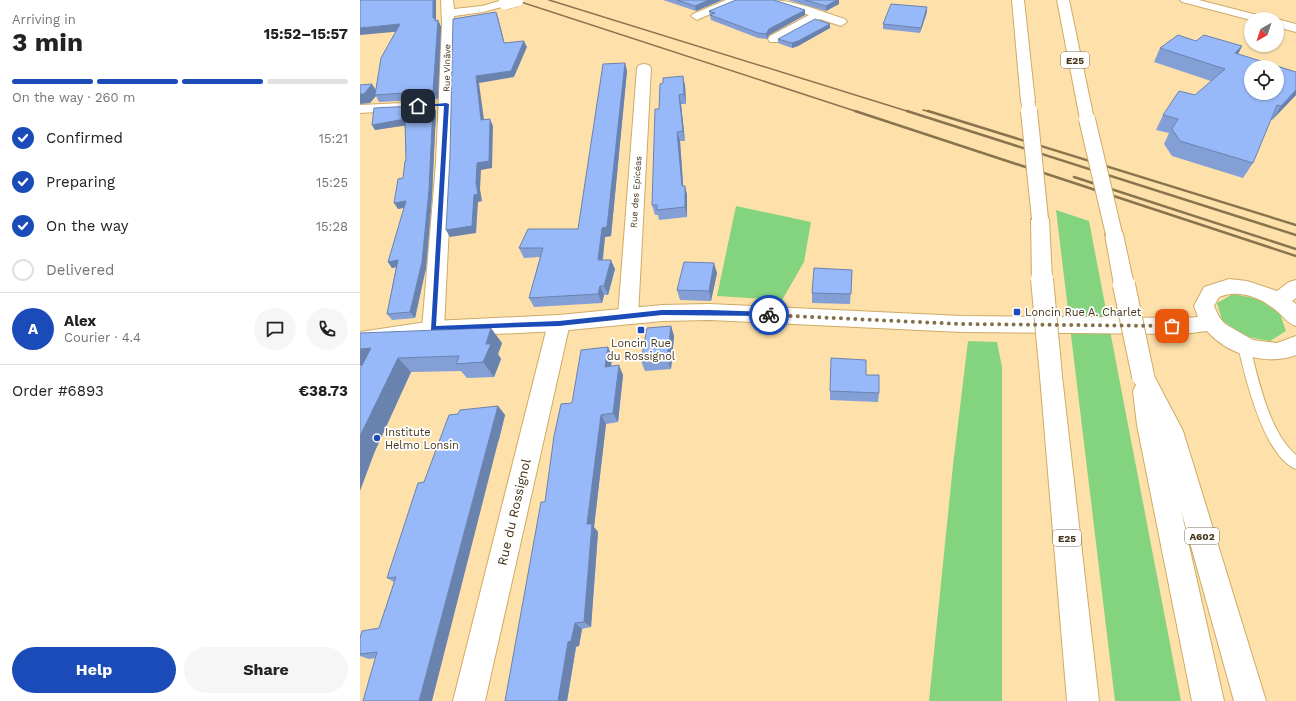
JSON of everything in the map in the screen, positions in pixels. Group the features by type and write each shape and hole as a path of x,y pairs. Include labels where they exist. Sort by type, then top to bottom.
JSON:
{"main road":[{"name":"Rue Vinâve","path":"433,329 439,105 450,14 447,0"},
{"path":"450,14 483,9 517,0"},
{"path":"697,16 736,0"},
{"path":"774,0 841,22"},
{"name":"E25","path":"1018,0 1040,219 1042,279 1083,701"},
{"name":"E25","path":"1063,0 1114,234 1143,376 1149,425 1208,701"},
{"path":"1186,0 1244,15"},
{"path":"774,39 820,14"},
{"path":"1284,25 1296,28"},
{"name":"Rue des Epicéas","path":"628,316 644,68"},
{"path":"360,109 415,106"},
{"path":"1292,352 1265,351 1244,346 1226,336 1212,323 1204,306 1211,292 1229,286 1254,290 1279,301 1293,313 1296,318"},
{"path":"1279,301 1296,287"},
{"path":"360,340 433,329 559,323 662,312 709,312 961,324 1183,326 1212,323"},
{"name":"Rue du Rossignol","path":"469,701 559,323"},
{"name":"A602","path":"1143,376 1171,431 1250,701"}],"lane":[{"path":"1244,346 1251,374 1275,438 1292,461 1296,463"}],"green space":[{"path":"736,206 811,222 804,262 782,300 717,296"},
{"path":"1056,210 1089,221 1181,701 1115,701"},
{"path":"1233,294 1258,299 1280,314 1286,331 1270,341 1243,336 1222,320 1217,303"},
{"path":"968,341 997,342 1002,367 1002,701 929,701 953,465"}],"building":[{"path":"360,0 433,0 433,18 435,18 435,21 438,20 433,91 375,95 381,58 400,24 360,28"},
{"path":"677,0 709,0 695,6"},
{"path":"736,0 774,0 805,10 769,29 766,34 758,33 710,15 715,13 709,11"},
{"path":"805,0 837,0 826,6"},
{"path":"891,4 927,7 921,28 883,24"},
{"path":"496,12 504,43 524,41 511,71 476,76 481,120 490,119 489,161 477,163 476,183 478,194 474,195 472,226 446,230 450,156 453,19"},
{"path":"815,19 830,24 792,43 778,39"},
{"path":"1178,35 1196,41 1204,35 1242,46 1235,53 1257,60 1244,60 1244,100 1284,100 1284,68 1296,72 1296,90 1281,106 1277,105 1253,163 1180,141 1172,129 1178,119 1163,115 1179,91 1195,95 1225,69 1160,48"},
{"path":"625,63 607,227 602,228 598,260 611,260 604,286 600,286 598,294 529,298 543,248 519,248 528,229 578,229 603,64"},
{"path":"683,76 684,94 679,95 683,131 677,132 682,186 685,186 685,207 657,210 657,205 652,205 655,109 659,109 660,84 663,83 663,78"},
{"path":"372,84 364,94 360,94 360,85"},
{"path":"433,105 429,190 422,262 410,312 387,314 398,260 388,262 406,201 394,203 398,179 403,178 406,161 405,119 372,125 374,108"},
{"path":"684,262 714,263 709,291 677,290"},
{"path":"814,268 852,270 851,294 812,293"},
{"path":"671,326 667,359 641,361 647,328"},
{"path":"491,328 486,344 491,344 483,362 456,364 459,356 398,358 360,436 360,369 371,348 360,349 360,333"},
{"path":"608,347 605,367 619,365 613,413 601,415 587,524 592,524 584,622 575,623 571,641 568,642 558,701 505,701 541,502 545,502 554,436 561,404 572,403 581,350"},
{"path":"831,358 866,360 866,375 879,375 879,393 830,391"},
{"path":"498,406 419,701 363,701 377,652 360,654 360,638 362,631 379,628 396,577 387,578 418,483 424,482 449,415 458,414 460,410"}],"railway":[{"path":"515,0 858,112"},
{"path":"549,0 910,112"},
{"path":"923,110 931,112"},
{"path":"855,111 1296,256"},
{"path":"907,111 1296,235"},
{"path":"928,111 1296,225"},
{"path":"1074,177 1296,249"}],"way so far":[{"path":"769,315 961,324 1172,326"}],"place":[{"name":"Loncin Rue A. Charlet","path":"1017,312"},
{"name":"Loncin Rue du Rossignol","path":"641,330"},
{"name":"Institute Helmo Lonsin","path":"377,438"}],"route":[{"path":"418,106 446,104 443,186 433,329 559,323 662,312 709,312 769,315"}]}
